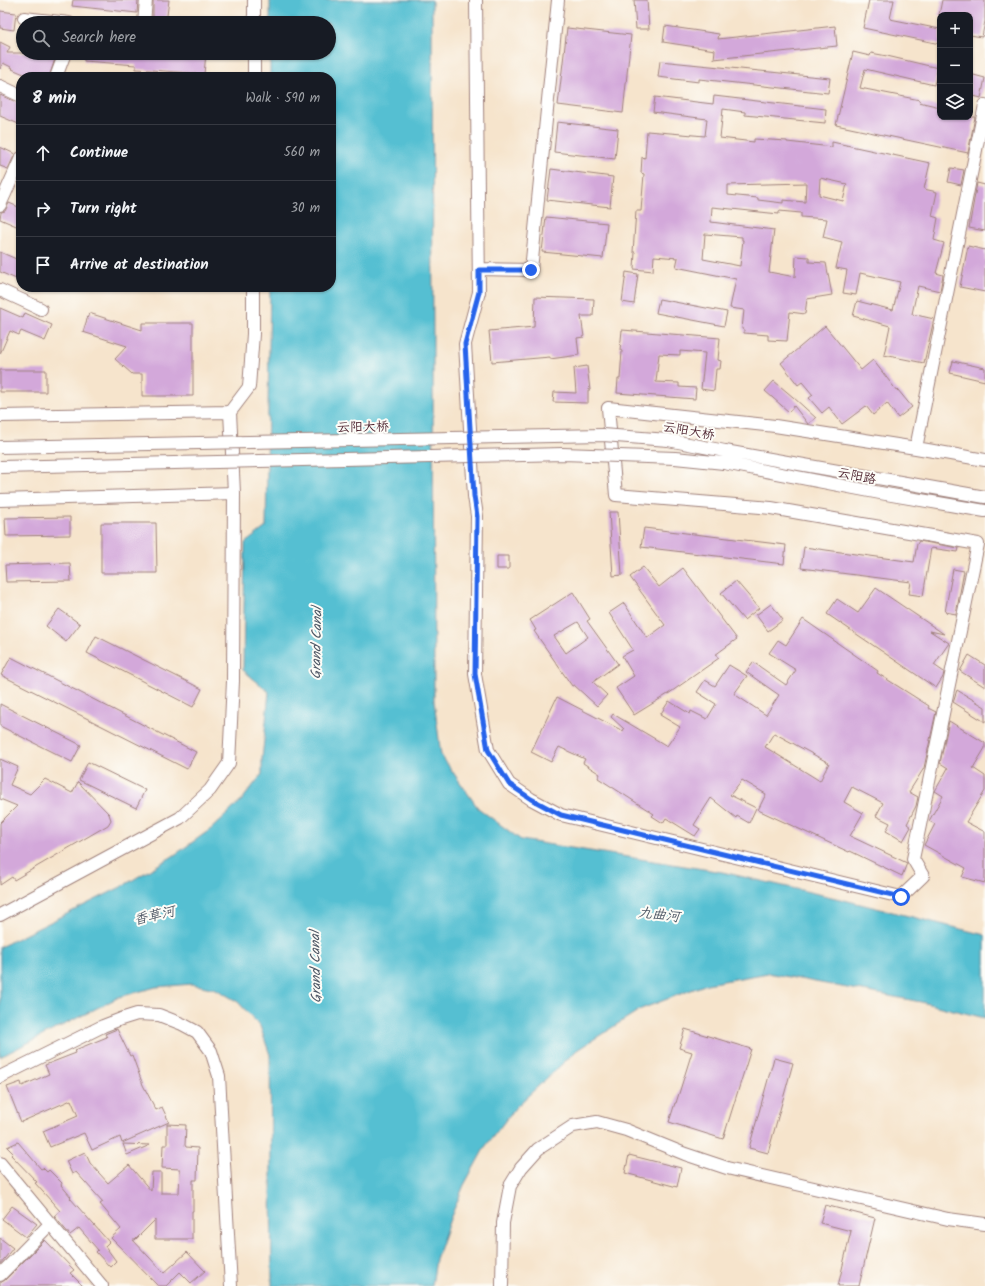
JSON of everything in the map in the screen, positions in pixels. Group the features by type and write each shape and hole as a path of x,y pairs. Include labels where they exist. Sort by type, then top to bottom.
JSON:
{"street":[{"path":"145,16 146,0"},
{"path":"254,0 254,16"},
{"path":"476,0 479,292 465,344 474,496 477,516 475,674 488,750 509,784 531,799 561,815 901,897 923,876 913,859 978,544 771,508 616,495 608,408 775,426 985,460"},
{"path":"479,270 531,270 558,0"},
{"path":"58,72 63,60"},
{"path":"254,60 254,72"},
{"path":"0,86 16,94"},
{"path":"916,448 985,105"},
{"path":"0,205 16,169"},
{"path":"0,290 41,309"},
{"path":"0,915 180,818 210,790 229,763 233,681 234,493 230,412 249,387 253,334 253,292"},
{"path":"0,416 230,412"},
{"name":"云阳大桥","path":"0,447 603,435 668,440 724,457"},
{"path":"0,467 563,454 675,458 724,457"},
{"name":"云阳路","path":"724,457 985,497"},
{"name":"云阳路","path":"724,457 880,494 985,511"},
{"path":"0,500 234,493"},
{"path":"0,1077 103,1026 137,1014 160,1015 182,1024 196,1032 211,1051 219,1076 231,1286"},
{"path":"502,1286 503,1222 510,1186 521,1168 538,1149 573,1126 597,1122 626,1130 684,1154 727,1168 948,1219 985,1224"},
{"path":"0,1163 102,1286"},
{"path":"0,1276 50,1224"}],"water":[{"path":"270,0 432,0 434,701 441,755 478,808 521,840 722,872 840,899 985,935 985,1018 921,1002 768,973 707,984 641,1009 577,1050 515,1108 485,1147 464,1185 450,1219 436,1259 432,1286 272,1286 270,1055 260,1026 238,1002 216,989 192,984 156,987 119,997 0,1057 0,947 121,887 173,856 211,829 241,801 262,774 262,759 269,692 243,670 245,543 266,527 270,292 336,292 336,72 270,72 270,60 336,60 336,16 270,16"}],"building":[{"path":"73,0 138,0 137,13 72,6"},
{"path":"153,0 169,0 167,16 153,16"},
{"path":"634,0 647,0 649,29 636,29"},
{"path":"869,0 894,0 890,19 937,28 937,43 863,28"},
{"path":"942,0 985,0 985,21 982,37 973,36 973,12 940,12"},
{"path":"0,11 16,13 14,30 0,28"},
{"path":"665,26 719,34 718,39 835,26 837,46 714,59 715,50 663,42"},
{"path":"567,28 631,35 623,113 558,105"},
{"path":"0,42 10,47 7,53 16,53 16,60 55,60 51,72 19,72 3,63 0,69"},
{"path":"853,52 870,56 871,53 887,56 937,68 934,85 865,69 860,88 920,100 919,102 937,106 937,120 973,120 973,117 975,117 968,153 836,125"},
{"path":"205,60 204,72 177,72 136,69 136,65 84,61"},
{"path":"660,61 830,78 828,93 699,79 699,82 658,77"},
{"path":"973,75 985,78 981,98 973,96"},
{"path":"0,95 16,102 16,123 0,116"},
{"path":"714,96 826,109 825,123 745,115 745,112 723,109 720,138 754,142 754,139 787,141 832,147 832,142 930,163 924,189 937,192 932,216 938,218 934,240 944,243 936,273 943,275 940,291 918,286 912,314 934,319 924,363 884,355 890,326 853,316 857,301 893,310 900,282 860,273 856,295 843,293 847,270 836,268 842,242 823,237 827,219 801,217 801,213 779,211 779,214 712,207 711,222 774,230 769,272 795,277 796,256 809,257 809,262 826,263 832,295 807,299 805,314 790,312 787,341 768,340 768,335 744,333 744,330 742,329 744,310 730,308 736,279 676,267 678,258 654,256 653,271 634,269 635,252 633,252 636,211 641,211 644,174 641,173 642,157 645,158 647,131 705,136 707,119 653,112 655,97 713,104","holes":["820,178 847,184 843,201 819,195","806,183 805,202 783,200 783,203 758,200 758,198 728,195 728,185","705,234 742,237 743,240 740,266 703,259"]},
{"path":"557,122 618,129 615,159 554,152"},
{"path":"0,147 15,154 8,169 0,166"},
{"path":"951,168 964,170 961,185 948,182"},
{"path":"551,169 613,177 610,207 547,200"},
{"path":"977,183 985,185 985,231 969,228"},
{"path":"9,203 16,206 16,226 0,219 1,212 5,211"},
{"path":"546,217 607,223 603,258 542,252"},
{"path":"968,246 985,250 985,292 960,287"},
{"path":"0,252 16,259 16,279 0,272"},
{"path":"626,272 638,274 634,304 622,302"},
{"path":"535,297 594,299 593,316 581,316 584,337 577,338 579,355 550,359 550,357 492,362 489,331 534,327"},
{"path":"659,299 727,312 724,326 656,313"},
{"path":"0,308 23,318 25,313 52,325 45,341 21,331 19,335 10,331 0,354"},
{"path":"89,313 142,330 142,323 193,323 193,396 142,396 142,374 132,374 115,359 127,346 83,332"},
{"path":"825,326 861,370 873,360 897,391 898,390 912,407 898,418 887,403 873,415 866,406 842,424 829,407 822,413 809,398 813,395 802,382 798,385 781,363"},
{"path":"622,330 720,338 718,360 721,361 720,369 716,369 714,391 701,389 705,353 680,351 680,355 659,354 656,382 679,383 679,387 696,388 695,399 617,393 618,379 620,379"},
{"path":"953,361 985,368 985,381 950,373"},
{"path":"587,366 590,390 588,390 588,403 553,402 554,392 576,393 574,368"},
{"path":"0,370 46,370 46,392 0,392"},
{"path":"774,381 816,418 808,424 794,406 789,412 765,391"},
{"path":"609,512 618,512 622,575 613,576"},
{"path":"70,517 70,535 6,536 5,518"},
{"path":"101,523 156,523 157,573 101,573"},
{"path":"644,528 786,545 784,564 641,547"},
{"path":"919,541 959,548 958,552 931,548 923,596 909,594 911,582 801,568 804,547 914,562 917,544"},
{"path":"497,556 509,556 509,569 497,569"},
{"path":"70,563 71,581 6,582 5,565"},
{"path":"643,567 659,587 683,568 737,639 715,655 719,658 668,694 634,715 616,688 634,676 622,656 633,650 609,613 624,603 647,638 665,625 630,577"},
{"path":"953,569 964,571 956,614 945,612"},
{"path":"736,581 759,608 744,620 721,593"},
{"path":"876,588 944,634 930,631 949,643 934,665 944,672 943,677 936,688 827,614 837,599 858,613"},
{"path":"573,592 590,619 587,621 618,664 593,682 607,695 597,706 574,685 572,686 534,631 536,630 530,620","holes":["578,622 588,637 566,653 554,636"]},
{"path":"771,604 783,620 768,631 756,615"},
{"path":"59,609 80,624 66,642 46,626"},
{"path":"803,619 878,671 877,673 936,712 924,768 909,792 918,797 916,806 907,824 911,827 903,841 886,831 890,823 876,816 883,803 852,787 844,802 863,813 850,836 907,863 902,876 758,810 766,794 742,780 730,795 756,808 749,823 737,816 736,818 711,798 694,825 700,829 695,836 666,818 663,823 652,816 654,814 598,778 600,774 583,763 585,759 559,747 551,762 531,752 557,697 623,731 624,729 611,717 613,714 667,746 680,727 660,715 669,701 690,714 691,711 707,719 716,704 697,692 705,680 715,686 729,665 747,676 734,694 766,715 779,695 746,672 753,662 786,685 796,670 769,653 778,640 786,645","holes":["774,733 829,763 820,781 765,747"]},
{"path":"96,636 202,689 193,707 87,653"},
{"path":"969,655 985,665 985,687 960,671"},
{"path":"11,657 196,752 187,769 1,675"},
{"path":"957,690 985,707 985,722 953,702"},
{"path":"0,704 81,745 72,762 0,726"},
{"path":"949,721 985,743 985,748 973,768 985,776 985,791 966,822 985,832 985,883 962,877 966,868 924,845 935,824 929,821 943,796 935,791 948,768 940,763"},
{"path":"0,759 18,767 10,785 30,794 45,779 72,793 78,782 109,814 111,820 108,825 14,880 12,877 0,885 0,823 17,806 0,799"},
{"path":"88,762 145,790 136,808 79,780"},
{"path":"117,1029 130,1056 132,1055 143,1085 156,1110 162,1107 169,1122 122,1143 120,1137 92,1150 84,1133 50,1147 43,1131 78,1116 71,1100 21,1122 7,1087 21,1082 22,1086 49,1074 45,1065 76,1053 75,1050 107,1037 105,1034"},
{"path":"685,1029 751,1049 723,1139 669,1122 692,1052 679,1048"},
{"path":"774,1058 793,1063 768,1153 749,1148"},
{"path":"167,1124 186,1125 186,1147 198,1148 197,1180 193,1180 192,1239 155,1239 155,1220 135,1240 133,1240 164,1273 187,1252 205,1271 191,1283 180,1272 166,1286 158,1286 111,1238 121,1229 100,1204 103,1202 76,1172 72,1174 66,1161 85,1152 90,1163 108,1183 129,1165 151,1191 152,1172 161,1172 161,1193 179,1193 180,1169 162,1168 163,1145 167,1145"},
{"path":"18,1142 41,1169 43,1168 47,1172 49,1170 62,1183 61,1185 71,1197 70,1198 109,1242 105,1246 116,1261 110,1267 96,1252 98,1250 79,1228 70,1235 54,1216 60,1211 35,1183 37,1182 11,1155 13,1153 7,1147"},
{"path":"123,1144 150,1145 127,1155"},
{"path":"629,1155 681,1168 677,1187 625,1173"},
{"path":"825,1205 875,1218 859,1286 838,1286 851,1231 820,1223"},
{"path":"12,1206 37,1224 26,1237 2,1219"},
{"path":"0,1238 13,1248 0,1264"},
{"path":"45,1240 74,1270 70,1273 83,1286 0,1286 0,1283 5,1280"}],"route":[{"path":"531,270 479,270 479,292 465,344 474,496 477,516 475,674 488,750 509,784 531,799 561,815 901,897"}],"water label":[{"name":"Grand Canal","path":"316,643"},
{"name":"九曲河","path":"659,914"},
{"name":"香草河","path":"154,915"},
{"name":"Grand Canal","path":"315,967"}]}
